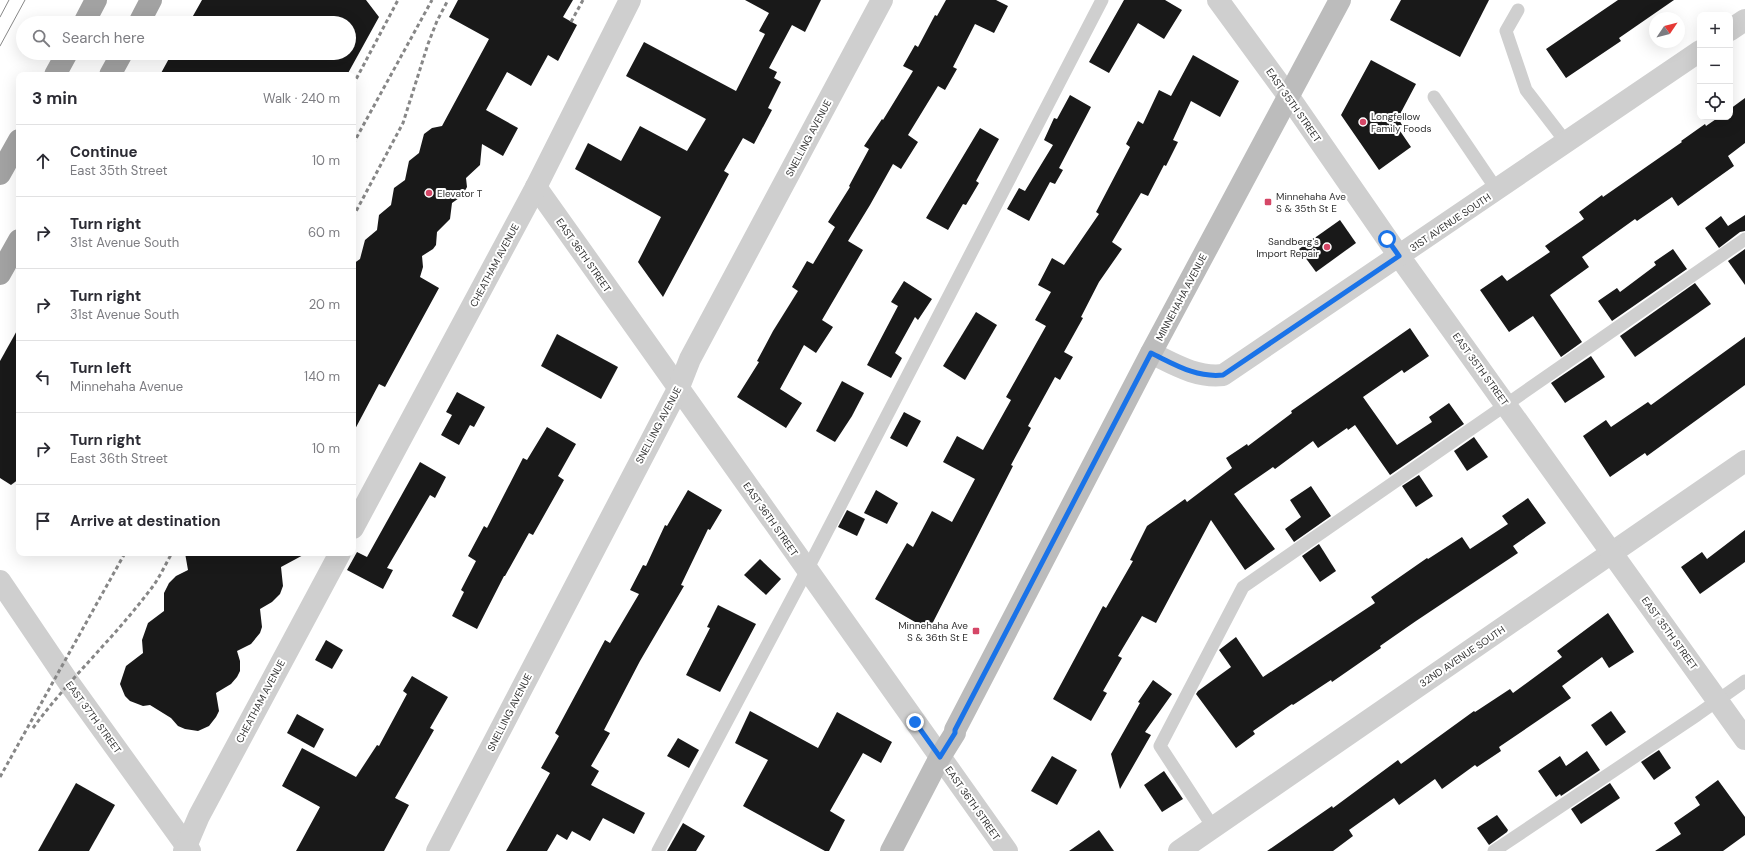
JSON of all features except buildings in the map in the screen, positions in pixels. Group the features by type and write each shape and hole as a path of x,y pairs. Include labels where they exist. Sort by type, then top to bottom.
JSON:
{"highway":[{"path":"88,16 96,0"},
{"path":"143,16 151,0"},
{"path":"57,72 63,60"},
{"path":"112,72 118,60"},
{"path":"0,174 16,145"},
{"path":"0,274 16,245"}],"main road":[{"name":"MINNEHAHA AVENUE","path":"891,851 940,757 955,733 955,730 1151,353 1340,0"}],"street":[{"name":"CHEATHAM AVENUE","path":"356,522 536,187 630,0"},
{"name":"SNELLING AVENUE","path":"437,851 679,387 690,359 882,0"},
{"name":"EAST 35TH STREET","path":"1218,0 1289,97 1399,256 1745,739"},
{"path":"1733,28 1745,20"},
{"name":"31ST AVENUE SOUTH","path":"1151,353 1194,373 1211,376 1223,375 1697,53"},
{"name":"EAST 36TH STREET","path":"536,187 1007,851"},
{"name":"32ND AVENUE SOUTH","path":"1178,851 1745,461"},
{"name":"CHEATHAM AVENUE","path":"187,849 199,816 338,556"},
{"name":"EAST 37TH STREET","path":"0,581 69,683 187,849"}],"lane":[{"path":"658,851 807,570 1102,0"},
{"path":"1518,10 1506,31 1526,90 1566,142"},
{"path":"1434,97 1497,190"},
{"path":"1213,827 1160,746 1243,587 1745,239"},
{"path":"1494,851 1745,681"}],"tram line":[{"path":"0,17 9,0"},
{"path":"16,16 25,0"},
{"path":"0,46 16,17"}],"railway":[{"path":"356,79 398,0"},
{"path":"356,139 432,0"},
{"path":"356,211 403,123 428,44 437,21 448,0"},
{"path":"571,22 583,0"},
{"path":"0,777 123,556"},
{"path":"33,728 61,693 136,608 153,586 170,556"}],"place":[{"name":"Longfellow Family Foods","path":"1363,122"},
{"name":"Elevator T","path":"429,193"},
{"name":"Minnehaha Ave S & 35th St E","path":"1268,202"},
{"name":"Sandberg's Import Repair","path":"1327,247"},
{"name":"Minnehaha Ave S & 36th St E","path":"976,631"}],"route":[{"path":"915,722 940,757 955,733 955,730 1151,353 1194,373 1211,376 1223,375 1399,256 1387,239"}]}
